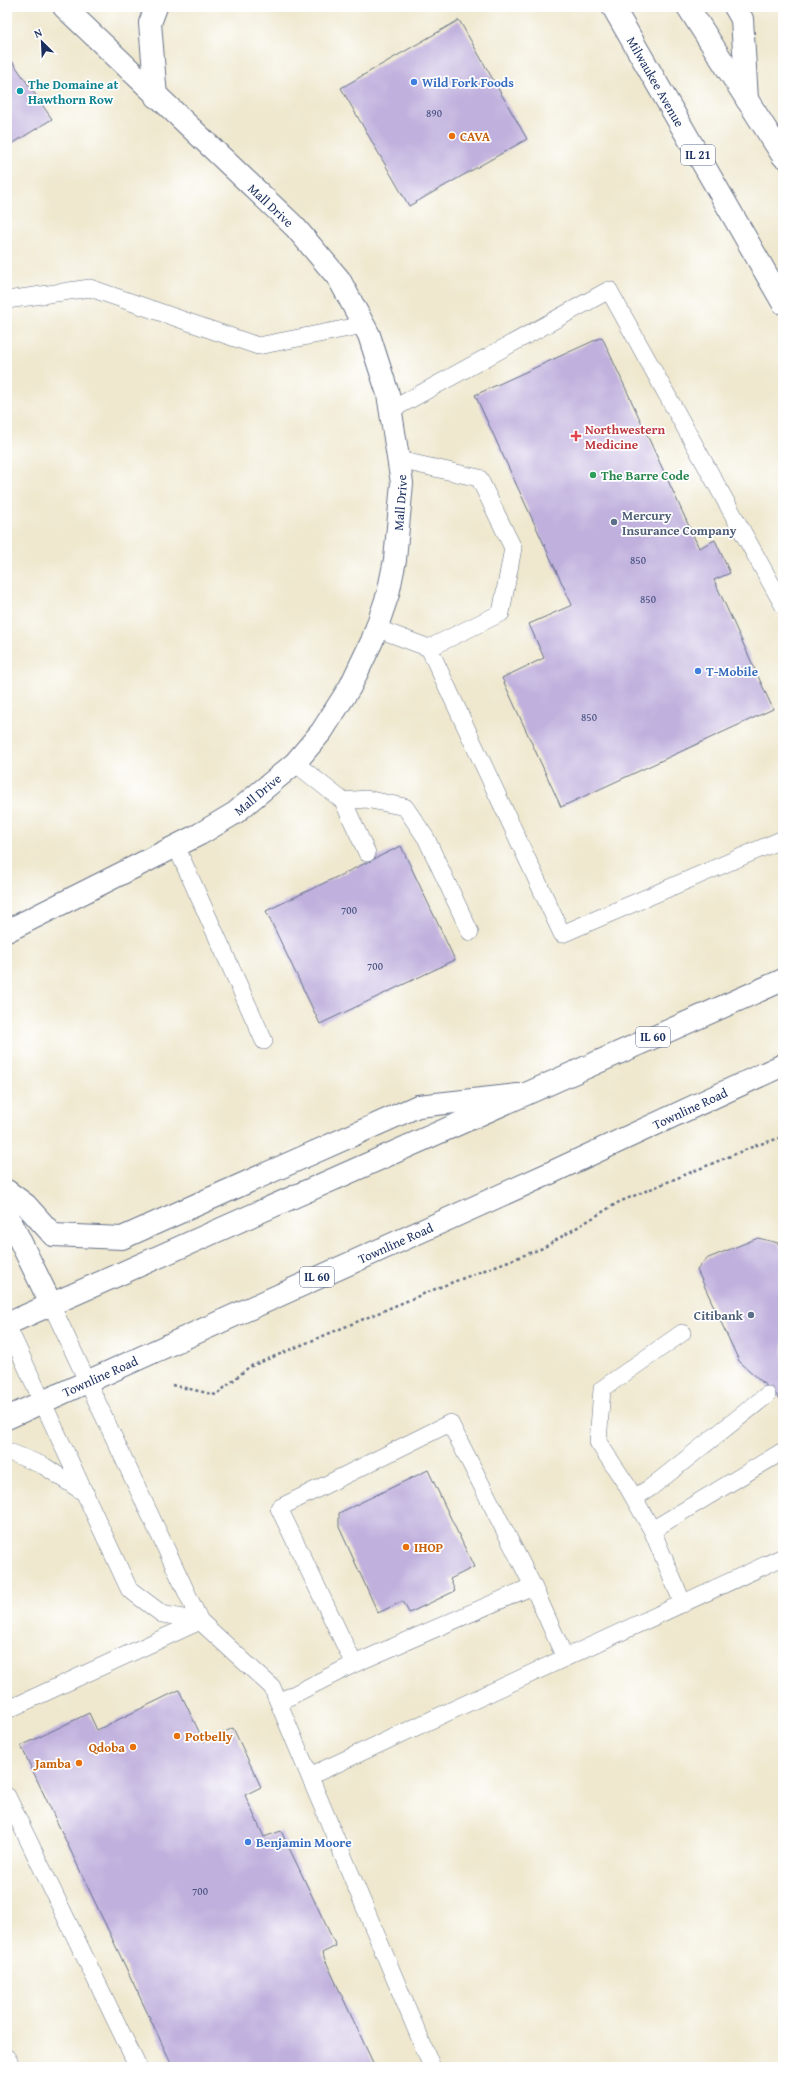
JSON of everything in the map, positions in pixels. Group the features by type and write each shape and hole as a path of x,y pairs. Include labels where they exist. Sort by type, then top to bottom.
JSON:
{"main road":[{"name":"Mall Drive","path":"7,931 176,846 235,813 295,763 322,731 350,687 376,628 388,594 395,560 402,483 388,394 369,335 339,279 295,227 156,97 64,7"},
{"path":"156,7 150,23 156,97"},
{"name":"Milwaukee Avenue","path":"612,7 783,303"},
{"path":"688,7 783,156"},
{"path":"735,7 742,19 748,103"},
{"name":"IL 60","path":"7,1324 783,980"},
{"name":"Townline Road","path":"7,1418 548,1174 783,1065"},
{"path":"7,1199 26,1205 53,1235 122,1238 418,1106 524,1095"},
{"path":"7,1199 51,1304"}],"lane":[{"path":"7,300 90,288 258,346 364,326"},
{"path":"391,410 609,290 783,606"},
{"path":"399,460 479,478 513,548 501,613 429,648"},
{"path":"376,628 429,648 562,934 783,839"},
{"path":"295,763 343,801 367,853"},
{"path":"343,801 366,798 405,806 426,838 470,932"},
{"path":"176,846 264,1041"},
{"path":"51,1304 200,1621 272,1687 432,2067"},
{"path":"7,1324 129,1589 162,1614 200,1621"},
{"path":"682,1333 602,1389 598,1442 634,1498 652,1530 683,1604"},
{"path":"634,1498 650,1488 767,1395"},
{"path":"354,1664 279,1508 450,1423 533,1586 565,1658"},
{"path":"7,1451 44,1466 86,1494"},
{"path":"652,1530 783,1451"},
{"path":"310,1776 783,1557"},
{"path":"279,1702 354,1664 533,1586"},
{"path":"7,1710 200,1621"},
{"path":"7,1796 138,2067"},
{"path":"7,2058 12,2067"}],"path":[{"path":"172,1385 216,1395 248,1367 440,1287 544,1248 619,1202 757,1145 783,1137"}],"building":[{"path":"459,20 527,139 409,206 341,88"},
{"name":"The Domaine at Hawthorn Row","path":"12,61 52,119 7,147 7,63"},
{"path":"602,337 699,548 715,540 730,573 714,580 773,709 561,807 502,678 544,658 529,624 572,605 475,395"},
{"path":"401,846 455,960 320,1024 266,911"},
{"name":"Citibank","path":"758,1238 778,1243 783,1252 783,1401 739,1361 697,1270 706,1259"},
{"name":"IHOP","path":"428,1470 474,1567 450,1579 455,1591 409,1613 403,1601 378,1613 339,1527 339,1513"},
{"path":"179,1690 204,1742 233,1728 261,1787 245,1795 264,1837 281,1831 336,1946 322,1953 375,2067 173,2067 21,1746 89,1713 97,1730"}],"place":[{"name":"Wild Fork Foods","path":"414,82"},
{"name":"The Domaine at Hawthorn Row","path":"20,91"},
{"name":"CAVA","path":"452,136"},
{"name":"Northwestern Medicine","path":"576,436"},
{"name":"The Barre Code","path":"593,475"},
{"name":"Mercury Insurance Company","path":"614,522"},
{"name":"T-Mobile","path":"698,671"},
{"name":"Citibank","path":"751,1315"},
{"name":"IHOP","path":"406,1547"},
{"name":"Potbelly","path":"177,1736"},
{"name":"Qdoba","path":"133,1747"},
{"name":"Jamba","path":"79,1763"},
{"name":"Benjamin Moore","path":"248,1842"}]}
